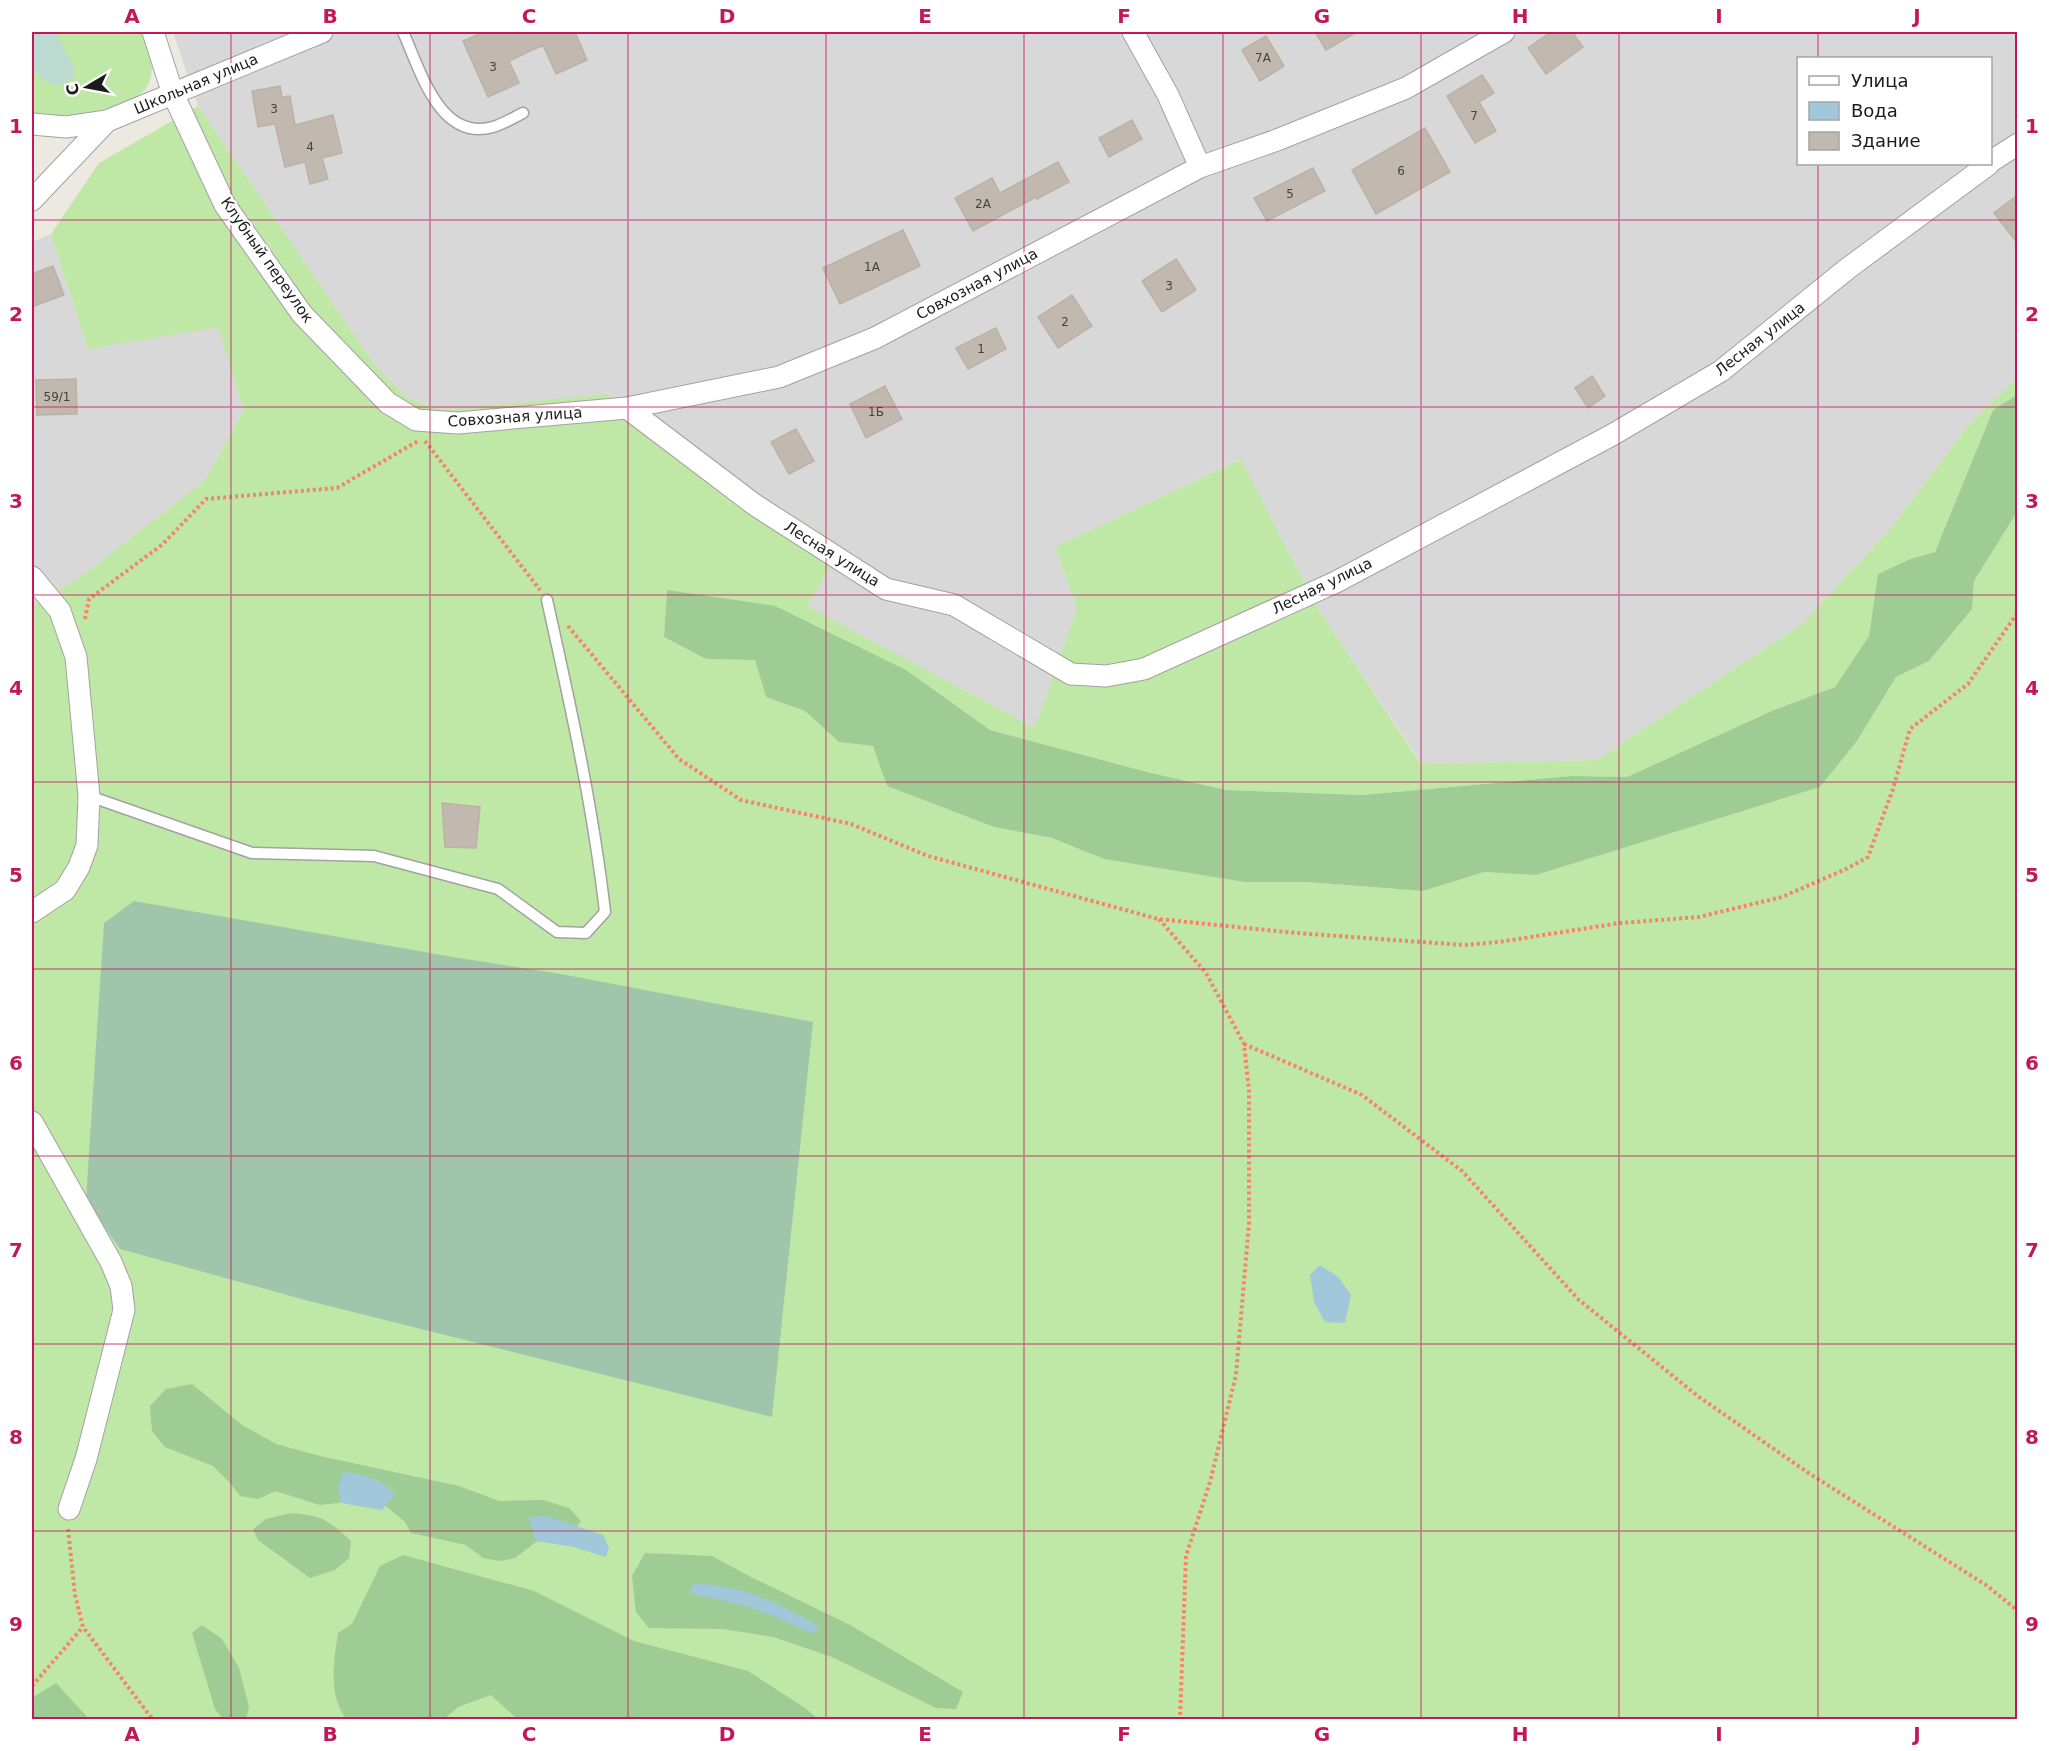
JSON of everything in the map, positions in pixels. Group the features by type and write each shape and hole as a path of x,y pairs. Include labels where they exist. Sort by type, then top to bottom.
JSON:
{"street":[{"name":"Клубный переулок","path":"153,32 173,94 225,205 303,314 388,403 416,420"},
{"name":"Школьная улица","path":"32,124 66,127 107,121 322,32"},
{"path":"1133,32 1168,95 1200,167"},
{"name":"Совхозная улица","path":"416,420 458,423 627,408 779,377 874,338 1200,167 1277,140 1406,88 1504,32"},
{"path":"32,200 107,121"},
{"name":"Лесная улица","path":"1992,162 2018,144"},
{"name":"Лесная улица","path":"627,408 755,506 886,589 954,605 1071,674 1106,676 1144,669 1336,582 1632,424 1721,372 1847,269 1987,165"},
{"path":"32,577 60,611 76,657 89,796 87,845 80,867 65,890 32,912"},
{"path":"32,1122 111,1262 121,1286 124,1310 86,1460 69,1509"}],"lane":[{"path":"403,32 431,94 449,119 466,128 493,127 523,113"},
{"path":"89,796 252,853 374,856 498,889 557,932 586,933 605,912 580,750 548,600"}],"path":[{"path":"84,622 89,599 163,543 206,499 336,488 423,438 548,600"},
{"path":"568,626 679,759 741,800 851,824 928,856 1158,919 1296,933 1464,945 1620,923 1699,917 1782,897 1868,857 1893,789 1910,729 1968,684 2018,612"},
{"path":"1158,919 1206,973 1244,1044 1249,1090 1249,1223 1236,1375 1210,1482 1186,1557 1180,1719"},
{"path":"1244,1044 1362,1095 1462,1172 1579,1300 1699,1397 1810,1474 1986,1585 2018,1611"},
{"path":"69,1509 68,1530 75,1594 83,1627 153,1719"},
{"path":"32,1686 83,1627"}],"shaded area":[{"path":"32,32 55,32 72,63 75,75 58,85 48,82 32,70"},
{"path":"173,32 2017,32 2017,378 1967,427 1891,528 1802,624 1597,760 1422,764 1317,607 1240,459 1055,547 1077,608 1035,728 806,606 842,547 762,497 677,434 607,395 444,410 407,398 375,365 198,106"},
{"path":"51,234 88,349 219,326 244,410 205,480 83,575 32,607 32,242"}],"green space":[{"path":"32,32 144,32 152,65 148,85 141,94 113,107 59,116 32,116"},
{"path":"198,106 375,365 407,398 444,410 607,394 677,434 762,497 843,546 807,606 1035,728 1077,608 1055,547 1241,459 1317,607 1421,764 1597,760 1802,624 1891,528 1967,427 2017,378 2017,395 1993,410 1935,552 1910,559 1878,574 1869,636 1835,687 1774,710 1627,777 1572,776 1363,795 1226,790 1147,772 990,730 906,670 667,590 664,637 706,659 755,660 766,697 805,711 839,742 873,746 887,786 994,827 1052,838 1104,859 1244,882 1308,882 1423,891 1484,872 1536,875 1820,787 1857,741 1896,677 1929,661 1972,609 1974,581 2017,512 2017,1719 32,1720 32,607 83,575 205,480 244,410 218,327 88,349 51,234 99,163"},
{"path":"2017,395 2017,512 1974,581 1972,609 1929,661 1896,677 1857,741 1820,787 1536,875 1484,872 1423,891 1308,882 1244,882 1104,859 1052,838 994,827 887,786 873,746 839,742 805,711 766,697 755,660 706,659 664,637 667,590 775,606 906,670 990,730 1147,772 1226,790 1363,795 1572,776 1627,777 1774,710 1835,687 1869,636 1878,574 1910,559 1935,552 1993,410"},
{"path":"134,901 561,974 813,1022 772,1417 309,1301 120,1249 86,1200 104,923"},
{"path":"192,1384 242,1425 276,1444 320,1456 459,1486 499,1501 543,1500 569,1508 581,1521 573,1533 540,1539 515,1558 500,1561 483,1558 466,1545 411,1533 405,1522 387,1507 370,1500 352,1498 338,1503 320,1505 275,1491 258,1499 240,1496 213,1466 165,1447 152,1431 150,1406 166,1389"},
{"path":"291,1513 318,1517 336,1528 351,1541 349,1558 335,1570 310,1578 258,1540 253,1529 266,1519"},
{"path":"645,1553 712,1556 850,1625 963,1692 956,1709 936,1708 832,1657 773,1637 723,1629 649,1628 636,1612 632,1576"},
{"path":"403,1555 534,1591 634,1641 748,1671 818,1719 515,1719 491,1695 458,1707 444,1719 346,1719 340,1710 335,1688 334,1666 338,1633 352,1624 380,1566"},
{"path":"202,1625 222,1639 239,1668 249,1707 246,1719 223,1719 215,1709 192,1633"},
{"path":"56,1683 89,1719 32,1719 32,1698"}],"water":[{"path":"1320,1265 1338,1277 1351,1295 1345,1323 1325,1322 1314,1302 1310,1275"},
{"path":"344,1472 372,1478 395,1494 382,1510 341,1503 338,1486"},
{"path":"546,1516 603,1535 609,1548 606,1557 574,1547 536,1541 528,1517"},
{"path":"696,1584 729,1587 760,1597 819,1627 814,1633 754,1609 691,1593 690,1588"}],"building":[{"path":"484,32 575,32 587,60 556,74 543,45 509,61 519,83 488,97 463,41"},
{"path":"1315,32 1357,32 1326,50"},
{"path":"1551,32 1572,32 1583,47 1546,74 1528,48"},
{"path":"1266,36 1284,66 1260,81 1242,50"},
{"path":"1482,75 1494,93 1479,102 1496,131 1475,143 1447,96"},
{"path":"280,86 282,97 290,96 295,125 333,115 342,153 322,158 328,179 310,184 305,162 285,167 275,124 258,127 252,91"},
{"path":"1132,120 1142,139 1109,157 1099,138"},
{"path":"1425,128 1450,172 1376,214 1352,170"},
{"path":"1058,162 1069,182 973,231 955,198 992,178 1000,193"},
{"path":"1313,168 1325,191 1267,221 1254,198"},
{"path":"2018,195 2018,244 1994,213"},
{"path":"903,230 920,266 840,304 823,268"},
{"path":"1176,259 1196,290 1162,312 1142,281"},
{"path":"53,266 64,295 32,307 32,274"},
{"path":"1072,295 1092,326 1058,348 1038,317"},
{"path":"996,328 1006,349 968,369 956,348"},
{"path":"1592,376 1605,396 1588,408 1575,388"},
{"path":"76,379 77,414 37,415 36,380"},
{"path":"885,386 902,419 866,438 850,404"},
{"path":"796,429 814,461 789,474 771,442"},
{"path":"442,803 480,807 476,848 445,847"}]}
